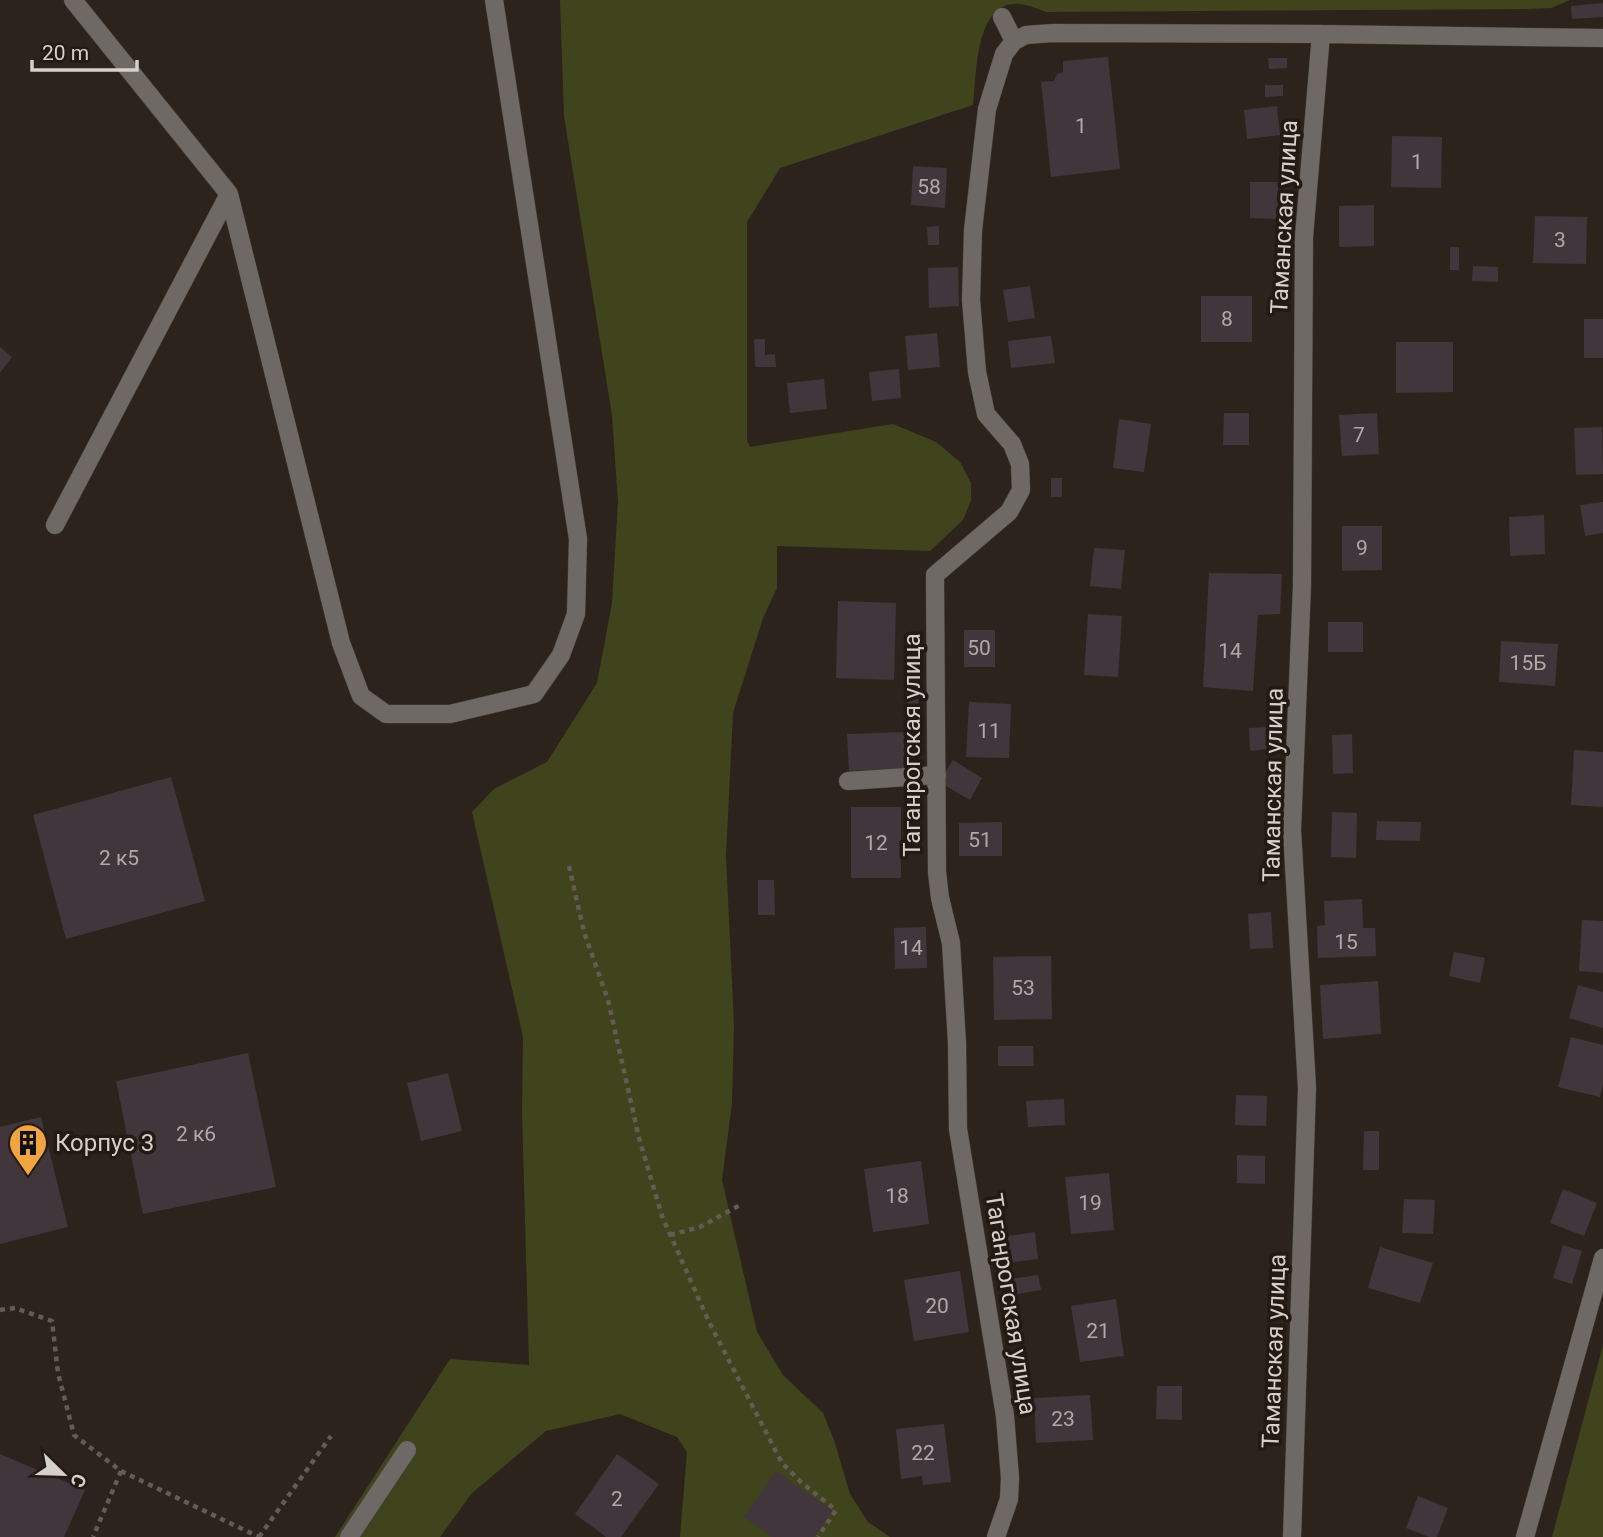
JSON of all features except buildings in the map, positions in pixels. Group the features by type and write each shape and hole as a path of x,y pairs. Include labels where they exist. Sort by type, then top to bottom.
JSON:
{"street":[{"path":"73,0 229,194 341,643 361,696 386,714 450,714 534,694 561,655 576,614 578,538 494,0"},
{"path":"1002,17 1014,41 1026,35 1053,33 1603,38"},
{"name":"Таманская улица","path":"1292,1537 1307,1088 1292,830 1302,586 1304,237 1321,34"},
{"name":"Таганрогская улица","path":"996,1537 1009,1499 1010,1478 1005,1416 958,1129 957,1043 951,943 937,872 935,575 1009,512 1021,490 1020,464 1012,444 986,414 977,372 971,300 973,230 987,109 1004,54 1014,41"},
{"path":"55,525 229,194"},
{"path":"848,781 937,775"},
{"path":"1525,1537 1603,1258"},
{"path":"349,1537 407,1450"}],"path":[{"path":"569,866 584,932 608,1000 639,1138 662,1216 709,1322 782,1462 802,1483 836,1510 818,1537"},
{"path":"670,1235 700,1227 742,1204"},
{"path":"0,1310 15,1308 52,1321 58,1373 74,1435 121,1471 259,1537 331,1436"},
{"path":"93,1537 121,1471"}],"green space":[{"path":"560,0 1570,0 1551,8 1528,9 1047,12 1020,4 1005,6 994,14 986,26 978,59 973,105 780,168 747,222 747,440 750,447 893,424 936,442 960,462 971,483 971,500 963,520 930,551 777,546 777,588 763,618 733,713 726,856 734,1025 732,1103 722,1180 757,1332 783,1375 823,1413 850,1494 868,1522 890,1537 680,1537 687,1452 677,1437 620,1414 546,1431 472,1493 440,1537 335,1537 450,1359 529,1365 522,1110 523,1037 472,812 494,789 547,762 597,683 612,603 618,502 612,415 564,116"},
{"path":"1603,1345 1603,1537 1552,1537"}],"place":[{"name":"Корпус 3","path":"28,1177"}]}
